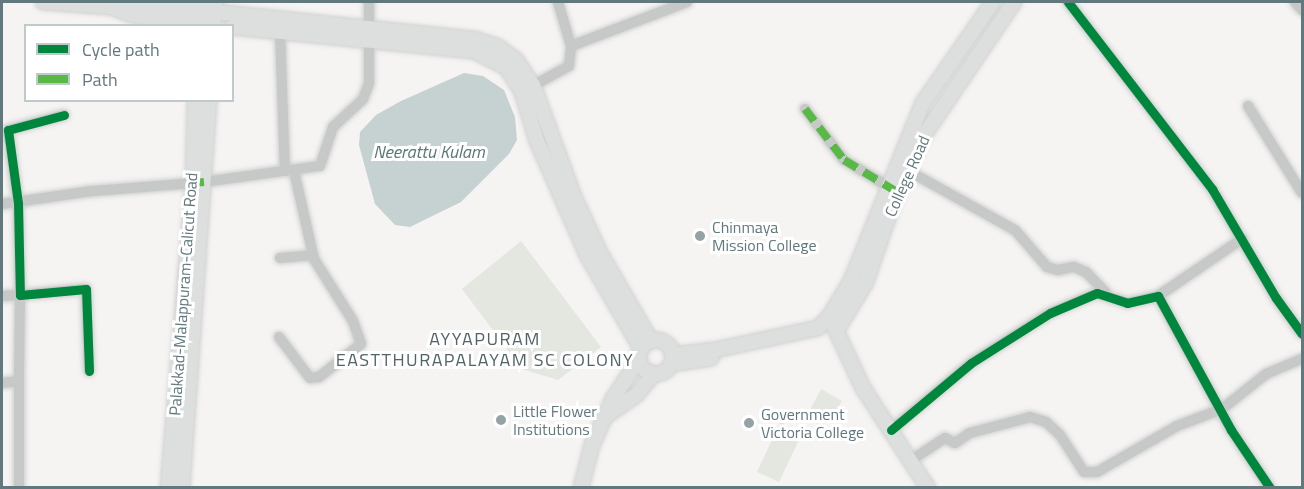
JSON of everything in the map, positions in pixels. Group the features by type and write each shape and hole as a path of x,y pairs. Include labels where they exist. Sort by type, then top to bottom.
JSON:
{"highway":[{"name":"Palakkad-Malappuram-Calicut Road","path":"181,488 199,183 195,102"},
{"name":"Palakkad-Malappuram-Calicut Road","path":"168,488 208,102"}],"main road":[{"path":"43,2 111,6 132,15 206,17 371,34 474,51 506,67 527,88 537,141 587,255 644,349 647,371 654,374"},
{"name":"College Road","path":"837,330 866,282 922,103 993,2"},
{"name":"College Road","path":"829,317 850,281 893,190 907,170 920,141 1014,2"},
{"path":"234,27 371,34"},
{"path":"604,418 637,394 654,374 672,359 818,328 829,317 863,388 928,488"},
{"path":"672,359 701,361 837,330"},
{"path":"581,488 604,418 644,349 665,343 672,359"}],"street":[{"path":"2,204 92,191 199,183 320,166 333,128 363,99 369,83 371,34 369,2"},
{"path":"527,88 569,66 571,45 558,2"},
{"path":"571,45 687,2"},
{"path":"1068,2 1212,189 1276,298 1302,334"},
{"path":"1295,2 1302,10"},
{"path":"279,337 310,378 319,377 362,344 353,321 313,255 290,171 280,31"},
{"path":"1248,106 1302,193"},
{"path":"805,109 844,160 893,190"},
{"path":"19,488 18,203 8,130 64,115"},
{"path":"907,170 1015,230 1047,267 1058,270 1074,267 1086,272 1105,292 1127,303 1158,297 1242,239"},
{"path":"280,258 313,255"},
{"path":"2,296 86,289 89,371"},
{"path":"891,430 971,363 1026,327 1074,302 1105,292"},
{"path":"1158,297 1249,461 1270,488"},
{"path":"910,461 945,438 955,443 970,433 1030,417 1046,422 1060,435 1084,472 1097,472 1178,426 1222,409 1266,374 1302,359"},
{"path":"2,383 19,381"}],"shaded area":[{"path":"521,241 601,347 558,380 522,369 462,289"},
{"path":"821,389 842,401 830,421 810,410"},
{"path":"781,420 798,442 779,482 757,472"}],"water":[{"name":"Neerattu Kulam","path":"464,73 483,76 504,90 515,117 517,140 509,154 461,202 410,227 395,225 375,204 359,145 360,132 376,115 401,101"}],"marked path":[{"path":"805,109 844,160 897,192"},
{"path":"193,183 204,182"}],"cycle path":[{"path":"1068,2 1212,189 1276,298 1302,334"},
{"path":"64,115 8,130 18,203 20,295 86,289 89,371"},
{"path":"891,430 971,363 1050,313 1097,293 1127,303 1158,296 1231,430 1270,488"}],"place":[{"name":"Chinmaya Mission College","path":"700,236"},
{"name":"Little Flower Institutions","path":"501,420"},
{"name":"Government Victoria College","path":"749,423"}],"district":[{"name":"AYYAPURAM EASTTHURAPALAYAM SC COLONY","path":"485,350"}]}
